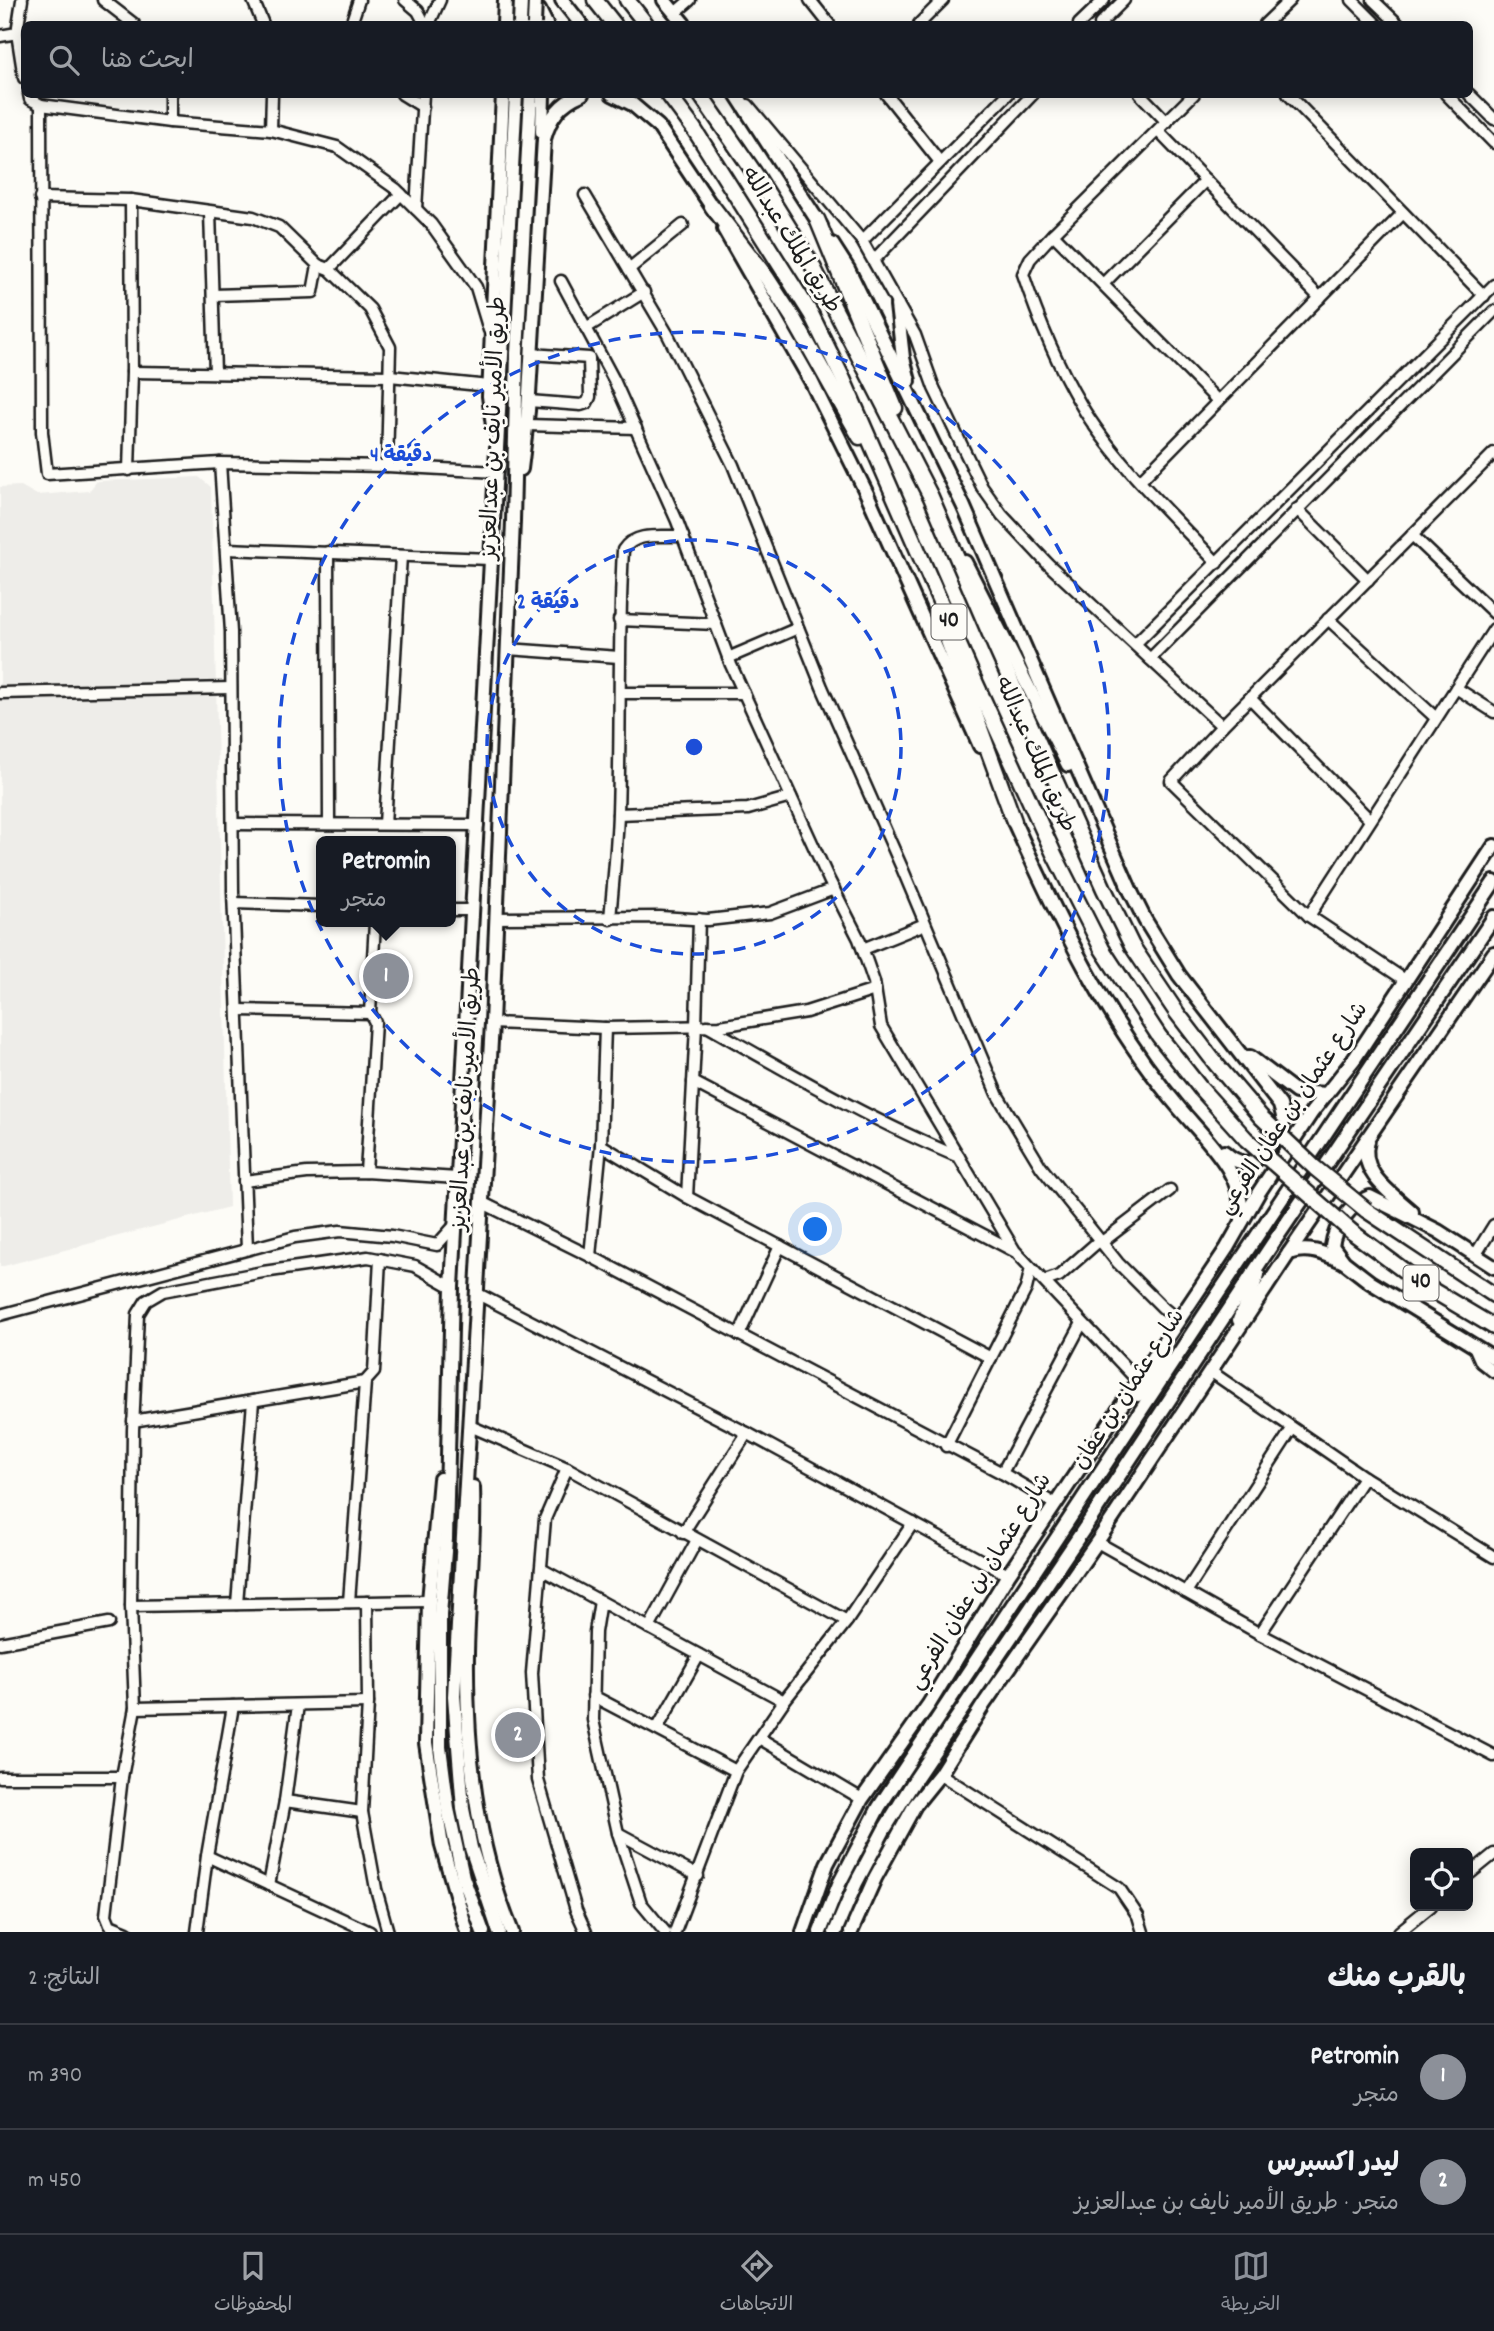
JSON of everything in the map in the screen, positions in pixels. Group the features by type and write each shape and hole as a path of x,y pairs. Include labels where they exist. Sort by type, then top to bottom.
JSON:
{"highway":[{"path":"595,0 612,21"},
{"path":"627,0 644,21"},
{"name":"طريق الملك عبدالله","path":"671,98 694,129 811,314 843,379 1054,854 1102,949 1159,1037 1246,1139 1353,1232 1422,1284 1494,1327"},
{"name":"طريق الملك عبدالله","path":"703,98 758,178 811,263 931,497 1007,674 1132,946 1177,1013 1261,1117 1315,1168 1366,1210 1494,1295"},
{"path":"712,206 767,278 793,318 900,508 1014,821"},
{"path":"817,219 931,497"}],"main road":[{"path":"505,0 506,21"},
{"path":"520,21 521,0"},
{"path":"534,21 536,0"},
{"path":"562,0 579,21"},
{"path":"664,0 682,21"},
{"path":"507,21 515,8 528,5 539,10 544,21"},
{"path":"497,454 489,386 503,98"},
{"name":"طريق الأمير نايف بن عبدالعزيز","path":"483,1932 463,1877 454,1842 440,1747 440,1615 446,1539 457,1178 516,98"},
{"name":"طريق الأمير نايف بن عبدالعزيز","path":"499,1932 471,1848 463,1809 454,1696 492,1023 517,365 531,98"},
{"path":"513,521 529,401 543,98"},
{"path":"542,154 548,125 554,114 562,105 575,98"},
{"path":"620,98 632,104 658,126"},
{"path":"637,98 712,206 811,381 867,494 1071,942 1108,1008 1155,1079 1228,1165 1239,1188 1242,1222"},
{"path":"741,98 848,269 964,505 1131,892"},
{"path":"897,305 903,358 916,408"},
{"path":"931,497 1010,647 1145,920 1180,975 1280,1105 1283,1120 1272,1143 1257,1160 1245,1164 1232,1159 1194,1125"},
{"name":"شارع عثمان بن عفان الفرعي","path":"803,1932 827,1864 862,1800 929,1704 1008,1574 1227,1248 1259,1192 1326,1094 1355,1058 1494,846"},
{"name":"شارع عثمان بن عفان","path":"820,1932 839,1884 879,1807 1494,882"},
{"name":"شارع عثمان بن عفان","path":"835,1932 856,1883 884,1830 1270,1246 1494,917"},
{"path":"852,1932 879,1870 915,1805 940,1774 984,1704 1097,1542 1289,1253 1494,953"},
{"path":"1233,1044 1296,1092 1326,1094"},
{"path":"1370,1133 1365,1151 1367,1167 1381,1184 1438,1231"},
{"path":"1494,1266 1438,1231 1370,1197 1360,1200 1348,1213 1334,1235 1332,1246 1344,1262 1370,1282 1494,1357"},
{"path":"1228,1346 1270,1246"},
{"path":"1289,1253 1308,1249 1344,1262"},
{"path":"1073,1477 1218,1294"},
{"path":"448,1423 436,1511 429,1601 426,1743 442,1846 467,1932"},
{"path":"470,1426 474,1504 467,1655 470,1751 477,1815 492,1874 512,1932"},
{"path":"1040,1593 1173,1426"}],"street":[{"path":"21,59 17,33 22,0"},
{"path":"103,0 130,21"},
{"path":"253,0 262,21"},
{"path":"352,21 359,0"},
{"path":"405,0 425,21"},
{"path":"429,21 440,0"},
{"path":"675,13 690,0"},
{"path":"810,0 827,21"},
{"path":"922,21 943,0"},
{"path":"1082,21 1104,0"},
{"path":"1103,21 1124,0"},
{"path":"1268,21 1290,0"},
{"path":"1352,0 1373,21"},
{"path":"1373,0 1395,21"},
{"path":"0,36 17,33"},
{"path":"30,98 41,105 170,122 271,130 337,147 401,194 431,224 476,287 492,337"},
{"path":"170,98 170,122"},
{"path":"271,130 272,98"},
{"path":"408,98 423,107"},
{"path":"416,209 423,98"},
{"path":"741,98 862,241 874,260 915,335 934,388 982,487 1002,514 1048,564 1222,726"},
{"path":"889,98 940,162"},
{"path":"862,241 1004,98"},
{"path":"874,260 1028,98"},
{"path":"1144,98 1167,122"},
{"path":"1190,98 1053,234 1030,259 1023,274 1038,320 1082,407 1115,452 1217,563"},
{"path":"1292,98 1483,296"},
{"path":"1450,98 1494,143"},
{"path":"1473,98 1494,119"},
{"path":"41,105 42,432 47,474 220,463 387,466 497,472"},
{"path":"1158,131 1320,298"},
{"path":"1103,285 1206,180"},
{"path":"213,295 313,292 324,267 401,194"},
{"path":"584,195 644,292 733,465 798,628 997,1094 1041,1167 1118,1263 1178,1320"},
{"path":"40,198 131,200 253,217 279,228 370,309 390,347 387,466"},
{"path":"129,470 132,372 131,200"},
{"path":"211,212 215,373"},
{"path":"1141,480 1403,213"},
{"path":"629,269 683,225"},
{"path":"1053,234 1218,401"},
{"path":"561,281 614,380 636,428 683,536 728,658 863,949 875,990 881,1026 1015,1251 1138,1381"},
{"path":"1135,645 1494,285"},
{"path":"586,328 644,292"},
{"path":"1150,659 1494,311"},
{"path":"529,401 581,405 590,397 589,358 531,354"},
{"path":"132,372 390,376 489,386"},
{"path":"527,425 636,428"},
{"path":"1405,980 1309,916 1171,781 1222,726 1494,453"},
{"path":"220,463 227,549 234,903 247,1249"},
{"path":"1297,509 1368,580"},
{"path":"1412,535 1494,613"},
{"path":"610,919 618,814 619,620 623,550 628,542 640,537 683,536"},
{"path":"227,549 490,559"},
{"path":"328,552 329,823"},
{"path":"385,824 401,556"},
{"path":"1328,619 1436,718"},
{"path":"619,620 716,624"},
{"path":"728,658 798,628"},
{"path":"1309,916 1494,629"},
{"path":"508,649 619,657"},
{"path":"0,693 231,688"},
{"path":"1456,688 1494,712"},
{"path":"620,693 744,693"},
{"path":"1250,698 1370,820"},
{"path":"618,814 748,810 791,797"},
{"path":"233,824 478,825"},
{"path":"496,918 699,919 769,913 834,889"},
{"path":"234,903 316,906"},
{"path":"456,910 473,910"},
{"path":"687,1196 693,1082 701,1026 699,919"},
{"path":"863,949 925,924"},
{"path":"366,1172 375,1021 370,1013 375,927"},
{"path":"492,1023 605,1028 720,1026 806,1012 875,990"},
{"path":"238,1010 370,1013"},
{"path":"701,1026 909,1137 959,1157"},
{"path":"590,1256 601,1145 605,1028"},
{"path":"693,1082 1015,1251"},
{"path":"601,1145 687,1196 991,1358"},
{"path":"244,1181 307,1173 366,1172 457,1178"},
{"path":"1045,1281 1059,1276 1170,1190"},
{"path":"483,1203 590,1256 1055,1504"},
{"path":"0,1315 295,1237 340,1231 392,1236 437,1245 455,1225"},
{"path":"1476,1254 1494,1225"},
{"path":"739,1335 780,1246"},
{"path":"127,1932 110,1925 106,1915 122,1777 135,1708 131,1606 133,1421 138,1314 146,1301 163,1291 262,1272 368,1257 415,1266 452,1287"},
{"path":"349,1602 365,1382 374,1372 380,1259"},
{"path":"946,1446 1026,1289 1031,1268"},
{"path":"478,1294 747,1433 1008,1574"},
{"path":"1002,1474 1082,1323"},
{"path":"1474,1346 1481,1362 1494,1371"},
{"path":"1210,1371 1364,1477 1494,1557"},
{"path":"133,1421 365,1382"},
{"path":"237,1604 253,1401"},
{"path":"470,1426 567,1468 847,1621"},
{"path":"1185,1592 1292,1429"},
{"path":"683,1533 747,1433"},
{"path":"567,1468 545,1519 532,1673 538,1780 576,1910 586,1932"},
{"path":"1260,1634 1364,1477"},
{"path":"675,1932 736,1771 784,1701 847,1621 914,1523"},
{"path":"649,1628 697,1540"},
{"path":"1097,1542 1260,1634 1494,1756"},
{"path":"541,1569 784,1701"},
{"path":"131,1606 429,1601"},
{"path":"600,1601 595,1632 593,1720 618,1833 641,1903 665,1932"},
{"path":"367,1602 368,1703 362,1812 376,1889 388,1932"},
{"path":"0,1643 108,1623"},
{"path":"657,1729 699,1655"},
{"path":"593,1696 736,1771"},
{"path":"135,1708 368,1703"},
{"path":"269,1885 285,1801 298,1704"},
{"path":"197,1932 233,1706"},
{"path":"759,1738 862,1800"},
{"path":"940,1774 1119,1888 1138,1916 1143,1932"},
{"path":"0,1777 122,1777"},
{"path":"285,1801 362,1812"},
{"path":"618,1833 698,1876"},
{"path":"1473,1871 1494,1854"},
{"path":"207,1856 370,1932"},
{"path":"1399,1932 1425,1911"}],"shaded area":[{"path":"199,477 211,487 229,1207 0,1267 0,487 21,486 37,495 89,491 97,481"}],"place":[{"name":"Petromin","path":"386,976"},
{"name":"ليدر اكسبرس","path":"518,1735"}]}
